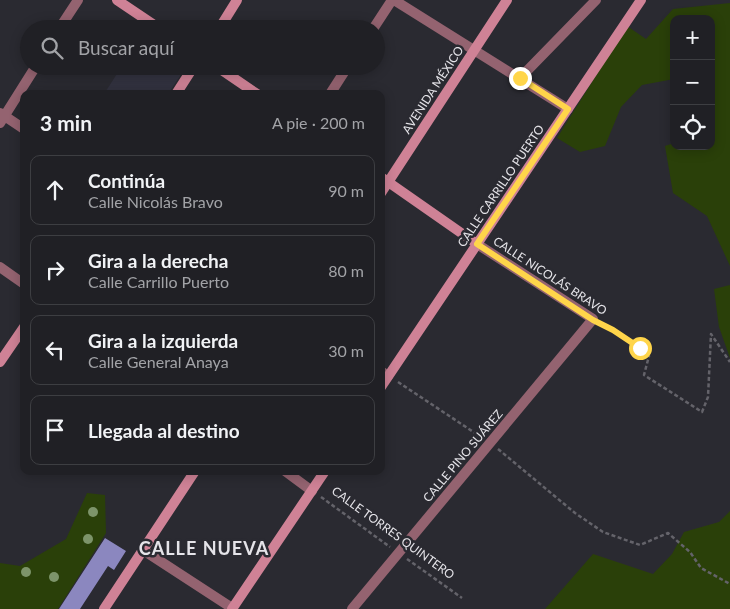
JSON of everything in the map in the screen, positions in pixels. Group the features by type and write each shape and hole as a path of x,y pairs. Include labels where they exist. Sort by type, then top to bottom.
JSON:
{"main road":[{"path":"117,0 147,20"},
{"path":"225,20 237,0"},
{"name":"AVENIDA MÉXICO","path":"385,180 507,0"},
{"name":"CALLE CARRILLO PUERTO","path":"385,374 477,244 641,0"},
{"path":"179,90 188,75"},
{"path":"229,75 251,90"},
{"name":"CALLE NICOLÁS BRAVO","path":"385,180 477,244"},
{"path":"0,362 20,332"},
{"path":"104,609 192,475"},
{"path":"232,609 322,475"}],"street":[{"path":"66,20 78,0"},
{"path":"379,20 393,0 568,109"},
{"path":"520,78 596,0"},
{"path":"20,127 2,117 30,75"},
{"path":"333,90 342,75"},
{"name":"CALLE NICOLÁS BRAVO","path":"477,244 593,320"},
{"path":"0,267 20,281"},
{"name":"CALLE PINO SUÁREZ","path":"352,609 593,320"},
{"name":"CALLE TORRES QUINTERO","path":"290,475 312,491"},
{"path":"143,550 232,609"}],"path":[{"name":"CALLE NICOLÁS BRAVO","path":"593,320 627,339 649,356 644,375 702,412 708,397 711,334 730,362"},
{"name":"CALLE TORRES QUINTERO","path":"312,491 462,598"},
{"path":"589,522 603,532 640,545 668,533 690,552 701,568 730,584"}],"shaded area":[{"path":"116,75 181,75 171,90 107,90"}],"green space":[{"path":"730,3 730,266 707,216 673,193 665,146 670,144 670,150 715,150 715,15 670,15 670,80 642,85 621,107 605,146 580,152 557,138 627,26 646,39 673,9"},
{"path":"730,285 730,358 719,327 714,289"},
{"path":"87,493 105,495 106,533 58,609 0,609 0,563 20,566 66,539"},
{"path":"730,511 730,609 545,609 593,554 653,574 672,554 684,532 719,522"}],"building":[{"path":"105,538 126,551 114,570 108,566 80,609 59,609"}],"district":[{"name":"CALLE NUEVA","path":"204,549"}],"route":[{"path":"520,78 568,109 477,244 593,320 613,330 640,348"}]}
